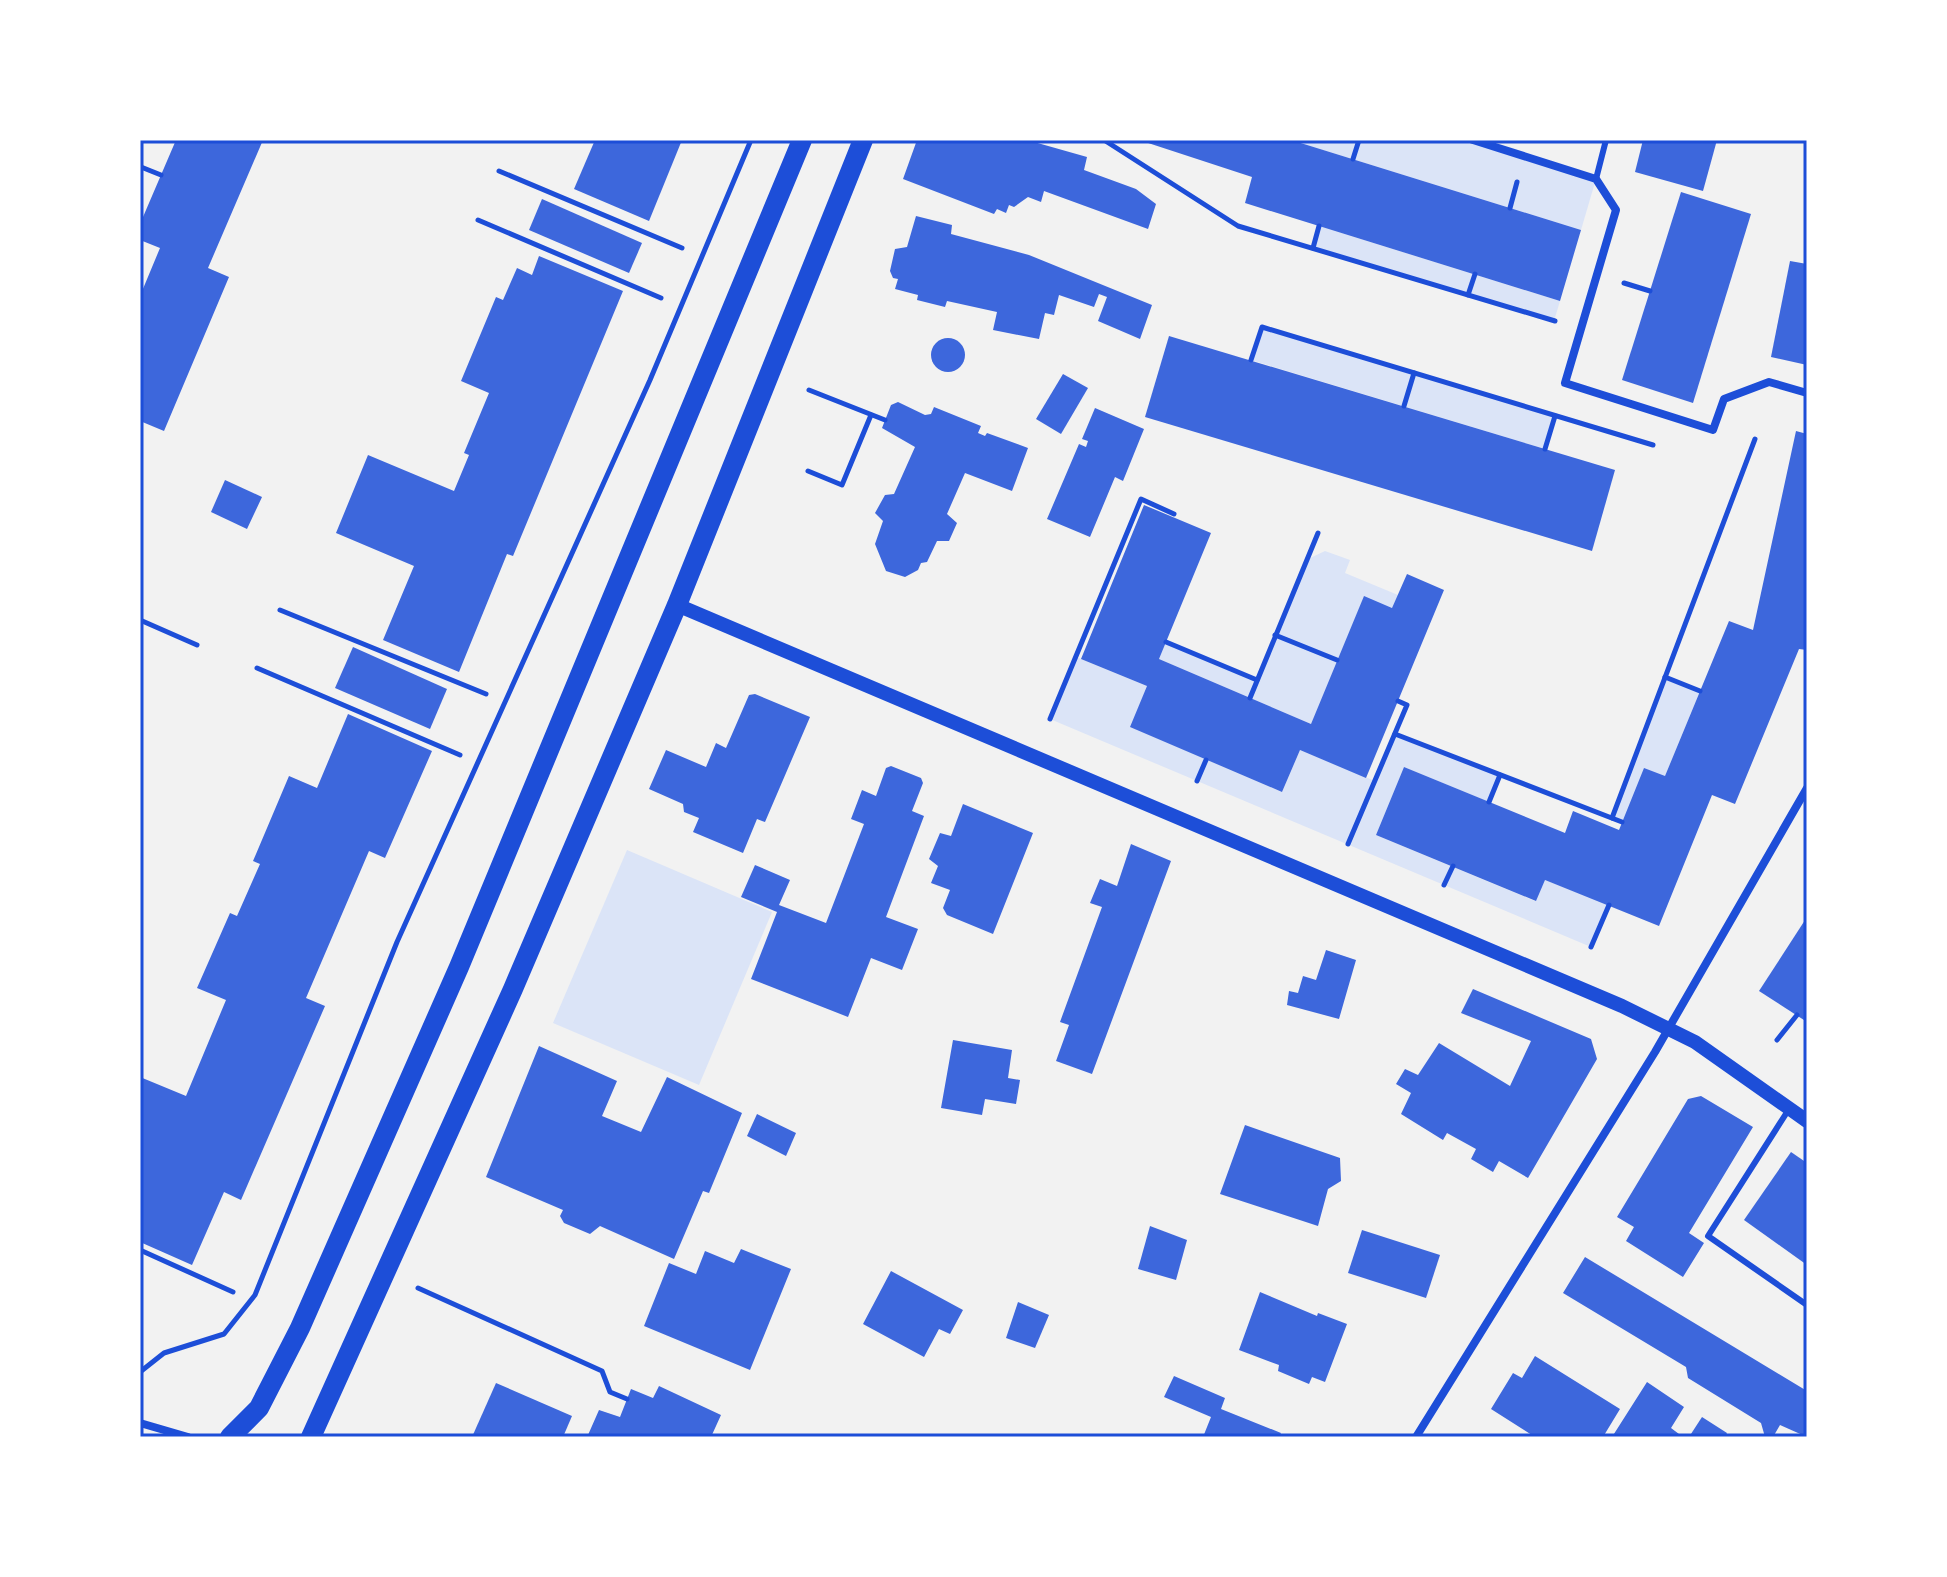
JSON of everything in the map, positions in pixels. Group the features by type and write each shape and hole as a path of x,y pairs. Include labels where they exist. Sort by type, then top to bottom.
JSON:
{"main road":[{"path":"230,1437 259,1408 300,1328 459,967 802,140"},
{"path":"311,1437 513,989 677,605 863,140"}],"street":[{"path":"1473,140 1596,179 1616,210 1565,383 1713,430 1724,399 1769,382 1807,393"},
{"path":"677,605 1669,1028 1807,1121"},
{"path":"1416,1437 1669,1028 1807,788"},
{"path":"140,1423 188,1437"}],"lane":[{"path":"1596,179 1606,140"},
{"path":"1789,1109 1708,1236 1807,1305"}],"path":[{"path":"140,1372 164,1353 224,1334 255,1295 385,968 650,380 751,140"},
{"path":"1104,140 1238,226 1581,329"},
{"path":"1353,159 1359,140"},
{"path":"141,167 161,175"},
{"path":"499,171 682,248"},
{"path":"478,220 661,298"},
{"path":"1313,248 1319,226"},
{"path":"1468,295 1475,274"},
{"path":"1251,360 1262,327 1653,445"},
{"path":"1404,406 1414,373"},
{"path":"809,390 885,420"},
{"path":"808,471 842,485 871,415"},
{"path":"1545,449 1555,416"},
{"path":"1612,818 1755,439"},
{"path":"1050,719 1109,583 1141,499 1174,514"},
{"path":"1250,698 1318,533"},
{"path":"280,610 486,694"},
{"path":"140,620 197,645"},
{"path":"1275,635 1337,660"},
{"path":"1166,642 1257,680"},
{"path":"257,668 460,755"},
{"path":"1665,677 1700,691"},
{"path":"1348,844 1407,705 1398,701"},
{"path":"1395,734 1622,822"},
{"path":"1197,781 1206,760"},
{"path":"1489,802 1500,775"},
{"path":"1444,885 1453,866"},
{"path":"1591,947 1609,905"},
{"path":"1777,1040 1797,1015"},
{"path":"140,1250 233,1292"},
{"path":"418,1288 602,1371 610,1392 627,1399"}],"shaded area":[{"path":"1291,140 1473,140 1596,179 1581,230"},
{"path":"1319,226 1560,301 1554,321 1313,248"},
{"path":"1262,327 1555,416 1545,449 1251,360"},
{"path":"1325,551 1350,560 1345,573 1398,595 1392,608 1364,597 1311,724 1159,659 1166,642 1257,679 1306,560"},
{"path":"1076,657 1147,686 1131,727 1282,792 1300,750 1375,781 1395,734 1500,775 1489,802 1404,767 1376,835 1535,901 1545,880 1609,905 1591,947 1050,719"},
{"path":"1665,677 1700,691 1665,776 1622,822 1612,818"},
{"path":"627,850 772,912 699,1085 553,1023"}],"building":[{"path":"176,140 263,140 208,268 229,277 164,431 140,421 140,296 160,248 140,240 140,224"},
{"path":"595,140 682,140 649,221 574,189"},
{"path":"917,140 1027,140 1087,157 1084,170 1136,189 1156,204 1148,229 1044,191 1041,202 1028,197 1014,207 1009,205 1006,213 997,209 994,214 903,179"},
{"path":"1139,140 1291,140 1581,230 1560,301 1245,203 1252,177"},
{"path":"1643,140 1717,140 1703,191 1635,172"},
{"path":"1681,192 1751,214 1693,403 1622,380"},
{"path":"542,199 642,243 629,273 529,230"},
{"path":"916,216 952,225 951,234 1029,255 1152,305 1140,339 1098,321 1107,297 1099,294 1094,307 1059,295 1054,315 1045,313 1039,339 993,330 997,312 947,301 945,307 917,300 918,295 895,289 898,279 893,278 890,271 895,249 907,247"},
{"path":"539,256 623,291 513,556 507,554 459,672 383,640 414,566 336,533 368,455 454,491 469,455 464,453 489,393 461,381 496,297 503,300 517,268 532,275"},
{"path":"1790,261 1807,264 1807,365 1771,357"},
{"path":"1169,336 1615,470 1592,551 1145,417"},
{"path":"948,338 960,343 965,355 960,367 948,372 936,367 931,355 936,343"},
{"path":"1063,374 1088,388 1061,434 1036,419"},
{"path":"898,402 925,415 931,414 934,407 981,426 978,433 985,436 987,433 1028,448 1012,491 965,473 947,514 957,523 949,541 937,541 927,562 921,563 918,570 905,577 886,571 875,544 883,521 875,513 885,495 894,494 915,447 882,428 891,405"},
{"path":"1095,408 1144,429 1123,481 1115,477 1090,537 1047,519 1079,444 1086,447 1088,441 1082,439"},
{"path":"1796,431 1807,434 1807,650 1799,649 1735,804 1712,795 1659,926 1545,880 1536,901 1376,835 1404,767 1565,833 1573,811 1619,830 1644,768 1665,776 1729,621 1753,630"},
{"path":"225,480 262,497 247,529 211,512"},
{"path":"1144,505 1211,533 1159,659 1311,724 1364,596 1392,608 1407,574 1444,590 1366,778 1300,750 1282,792 1130,727 1147,686 1081,659"},
{"path":"353,647 447,689 430,729 335,688"},
{"path":"755,694 810,717 765,822 757,819 743,853 693,832 699,818 684,812 683,804 649,789 666,750 706,767 716,743 726,748 749,695"},
{"path":"348,714 432,751 385,858 369,851 306,998 325,1006 241,1200 224,1192 192,1265 140,1242 140,1077 186,1096 226,1000 197,988 230,913 237,916 260,864 253,861 289,776 317,788"},
{"path":"891,766 921,778 923,783 912,811 924,816 886,917 918,929 902,970 871,958 848,1017 751,979 777,912 741,897 755,865 790,880 779,905 826,923 864,824 851,819 862,790 876,796 886,768"},
{"path":"963,804 1033,833 993,934 947,915 943,908 950,890 931,883 938,866 929,859 940,833 951,836"},
{"path":"1131,844 1171,861 1092,1074 1056,1061 1069,1025 1060,1022 1102,907 1090,903 1100,879 1117,886"},
{"path":"1807,917 1807,1022 1759,991"},
{"path":"1326,950 1356,960 1339,1019 1287,1005 1289,991 1298,993 1303,976 1316,980"},
{"path":"1473,989 1591,1039 1597,1059 1528,1178 1499,1161 1493,1172 1471,1159 1476,1149 1447,1133 1443,1140 1401,1114 1411,1093 1396,1084 1405,1069 1418,1075 1439,1043 1510,1086 1531,1041 1461,1013"},
{"path":"953,1040 1012,1050 1008,1078 1020,1080 1016,1104 985,1099 982,1115 941,1108"},
{"path":"539,1046 617,1081 602,1116 641,1132 667,1077 742,1113 709,1193 703,1191 674,1259 600,1226 590,1234 564,1223 560,1216 563,1210 486,1177"},
{"path":"1701,1096 1753,1127 1689,1233 1704,1243 1683,1277 1626,1241 1634,1227 1617,1217 1688,1099"},
{"path":"757,1114 796,1133 786,1156 747,1136"},
{"path":"1245,1125 1340,1158 1341,1181 1328,1189 1318,1226 1220,1194"},
{"path":"1791,1152 1807,1163 1807,1265 1744,1220"},
{"path":"1150,1226 1187,1240 1176,1280 1138,1269"},
{"path":"1362,1230 1440,1255 1426,1298 1348,1273"},
{"path":"741,1249 791,1269 750,1370 644,1326 669,1263 696,1274 705,1251 734,1263"},
{"path":"1585,1257 1807,1391 1807,1437 1780,1425 1773,1437 1765,1437 1761,1423 1688,1378 1686,1367 1563,1293"},
{"path":"891,1271 963,1310 950,1334 939,1329 924,1357 863,1324"},
{"path":"1260,1292 1317,1316 1318,1313 1347,1324 1325,1382 1312,1377 1309,1384 1278,1371 1279,1365 1239,1350"},
{"path":"1018,1302 1049,1315 1035,1348 1006,1338"},
{"path":"1535,1356 1620,1409 1603,1437 1535,1437 1491,1409 1513,1373 1522,1378"},
{"path":"1174,1376 1225,1398 1221,1409 1281,1433 1279,1437 1203,1437 1211,1417 1164,1397"},
{"path":"1647,1382 1684,1407 1671,1428 1683,1437 1612,1437"},
{"path":"496,1383 572,1416 563,1437 472,1437"},
{"path":"659,1386 721,1415 711,1437 588,1435 599,1410 620,1417 631,1389 653,1398"},
{"path":"1702,1417 1727,1433 1725,1437 1689,1437"}]}
